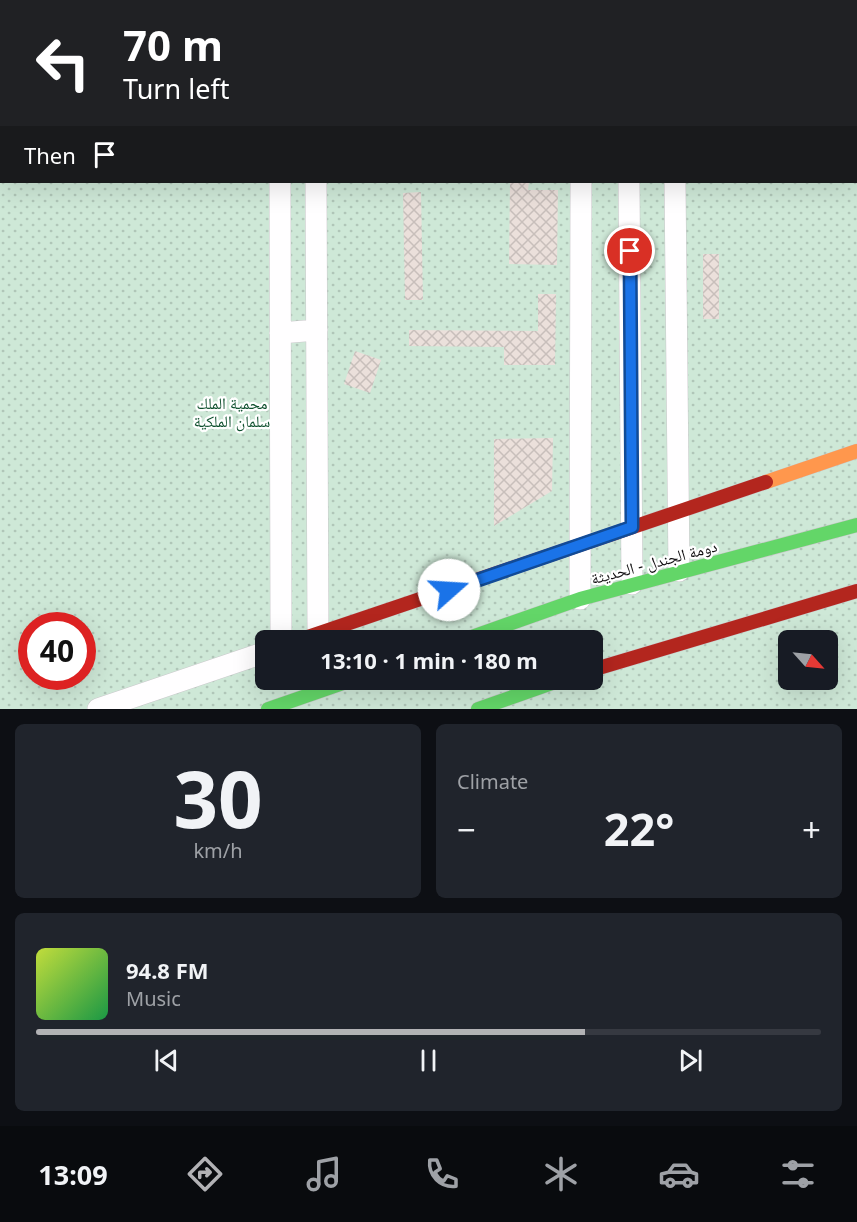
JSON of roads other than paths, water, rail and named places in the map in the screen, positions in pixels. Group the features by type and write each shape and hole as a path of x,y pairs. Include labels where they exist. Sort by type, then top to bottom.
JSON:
{"main road":[{"path":"330,630 857,451"},
{"name":"دومة الجندل - الحديثة","path":"492,630 580,599 632,584 857,525"},
{"path":"603,667 857,591"},
{"path":"268,709 323,690"},
{"path":"478,709 532,690"}],"street":[{"path":"280,183 281,630"},
{"path":"309,630 317,330 316,183"},
{"path":"580,599 581,183"},
{"path":"630,183 632,584"},
{"path":"675,183 679,571"},
{"path":"280,333 317,330"},
{"path":"98,709 255,656"}],"park label":[{"name":"محمية الملك سلمان الملكية","path":"232,412"}]}
